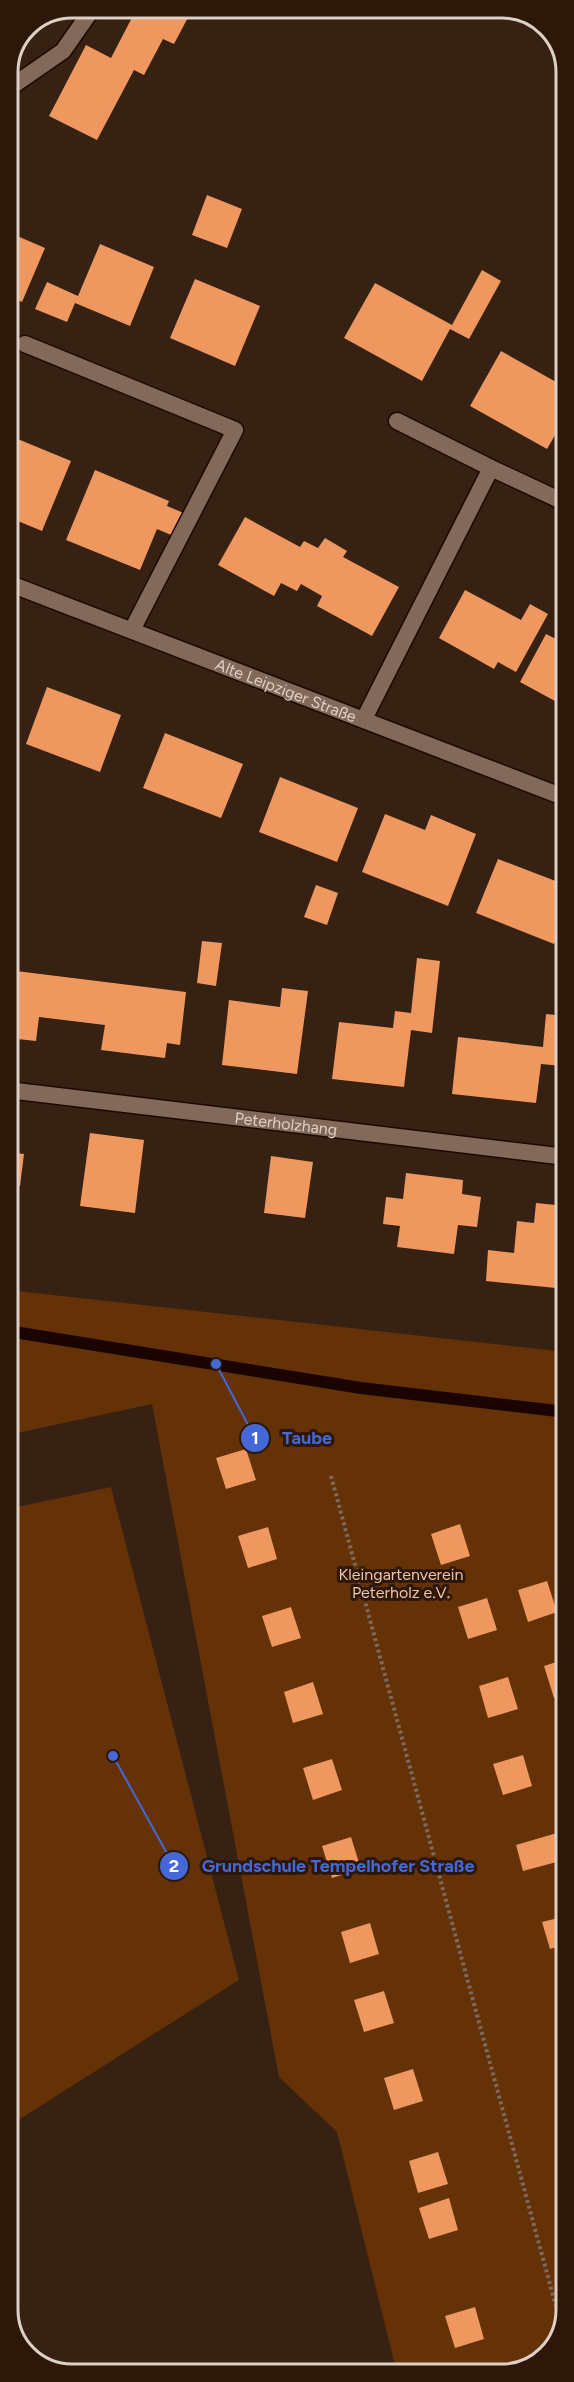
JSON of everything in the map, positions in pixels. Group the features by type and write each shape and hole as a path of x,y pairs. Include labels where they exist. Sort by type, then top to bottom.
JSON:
{"street":[{"path":"18,82 63,51 86,18"},
{"path":"25,344 235,430 132,630"},
{"path":"397,421 556,498"},
{"path":"364,719 491,468"},
{"name":"Alte Leipziger Straße","path":"18,588 556,794"},
{"name":"Peterholzhang","path":"18,1091 556,1156"}],"path":[{"path":"332,1476 556,2306"}],"green space":[{"name":"Kleingartenverein Peterholz e.V.","path":"18,1291 556,1351 556,2317 545,2343 538,2351 523,2360 502,2364 395,2364 337,2132 279,2077 152,1404 18,1433"},
{"path":"111,1487 239,1980 18,2120 18,1507"}],"building":[{"path":"132,18 188,18 174,44 163,39 144,75 134,70 97,140 49,116 86,45 111,58"},
{"path":"207,195 242,209 227,248 192,235"},
{"path":"18,236 45,248 22,302 18,300"},
{"path":"100,244 154,267 130,326 75,303 67,322 35,309 47,282 78,296"},
{"path":"482,270 501,281 469,339 450,329 422,381 344,338 375,283 452,325"},
{"path":"195,279 260,306 235,366 170,338"},
{"path":"501,351 556,382 556,433 547,449 470,406"},
{"path":"18,439 71,461 42,531 18,521"},
{"path":"95,470 169,501 167,506 186,514 176,537 157,529 140,570 66,540"},
{"path":"245,517 300,547 304,541 318,548 325,538 347,551 343,557 399,587 372,636 317,606 322,596 301,584 297,591 281,583 274,596 218,565"},
{"path":"465,590 521,620 530,604 548,614 516,672 498,662 494,669 439,638"},
{"path":"546,634 556,639 556,702 520,682"},
{"path":"47,687 121,715 100,772 26,744"},
{"path":"165,733 243,764 221,818 143,788"},
{"path":"280,777 358,808 337,862 259,832"},
{"path":"385,814 425,830 431,815 476,834 448,906 362,872"},
{"path":"498,859 556,881 556,939 554,944 476,913"},
{"path":"316,885 338,893 327,925 304,917"},
{"path":"202,941 222,943 216,986 197,983"},
{"path":"417,958 440,961 432,1033 411,1030 404,1087 332,1079 339,1022 393,1028 395,1011 411,1013"},
{"path":"18,971 186,992 180,1045 167,1043 165,1058 101,1050 105,1025 39,1017 36,1041 18,1039"},
{"path":"282,988 308,991 297,1074 222,1065 229,1000 280,1007"},
{"path":"546,1014 556,1015 556,1065 541,1064 536,1103 452,1094 458,1037 543,1047"},
{"path":"90,1133 144,1140 135,1213 80,1206"},
{"path":"18,1153 24,1154 20,1186 18,1186"},
{"path":"271,1156 313,1162 305,1218 264,1213"},
{"path":"406,1173 463,1180 462,1194 481,1197 477,1227 458,1225 454,1254 397,1247 400,1226 383,1224 386,1197 403,1199"},
{"path":"536,1203 556,1205 556,1288 486,1281 488,1250 514,1253 517,1221 534,1223"},
{"path":"246,1449 256,1480 226,1489 216,1458"},
{"path":"460,1524 470,1556 441,1565 431,1534"},
{"path":"268,1527 277,1559 248,1568 238,1536"},
{"path":"547,1581 556,1612 528,1622 518,1590"},
{"path":"487,1598 497,1630 468,1639 458,1607"},
{"path":"291,1607 301,1638 272,1647 262,1616"},
{"path":"556,1662 556,1697 554,1698 544,1666"},
{"path":"508,1677 518,1709 488,1718 479,1686"},
{"path":"313,1682 323,1714 293,1723 284,1692"},
{"path":"523,1755 532,1786 503,1795 493,1764"},
{"path":"332,1759 342,1790 313,1800 303,1768"},
{"path":"556,1833 556,1862 523,1871 516,1845"},
{"path":"351,1837 361,1869 332,1878 322,1846"},
{"path":"556,1918 556,1947 550,1949 542,1922"},
{"path":"370,1923 379,1954 350,1963 341,1932"},
{"path":"384,1991 394,2023 364,2032 354,2000"},
{"path":"413,2069 423,2101 394,2110 384,2078"},
{"path":"438,2152 448,2184 418,2193 409,2161"},
{"path":"449,2198 458,2230 429,2239 419,2208"},
{"path":"475,2307 484,2339 455,2348 445,2316"}],"waterway":[{"path":"18,1333 361,1388 556,1411"}],"place":[{"name":"Taube","path":"216,1364"},
{"name":"Grundschule Tempelhofer Straße","path":"113,1756"}]}
